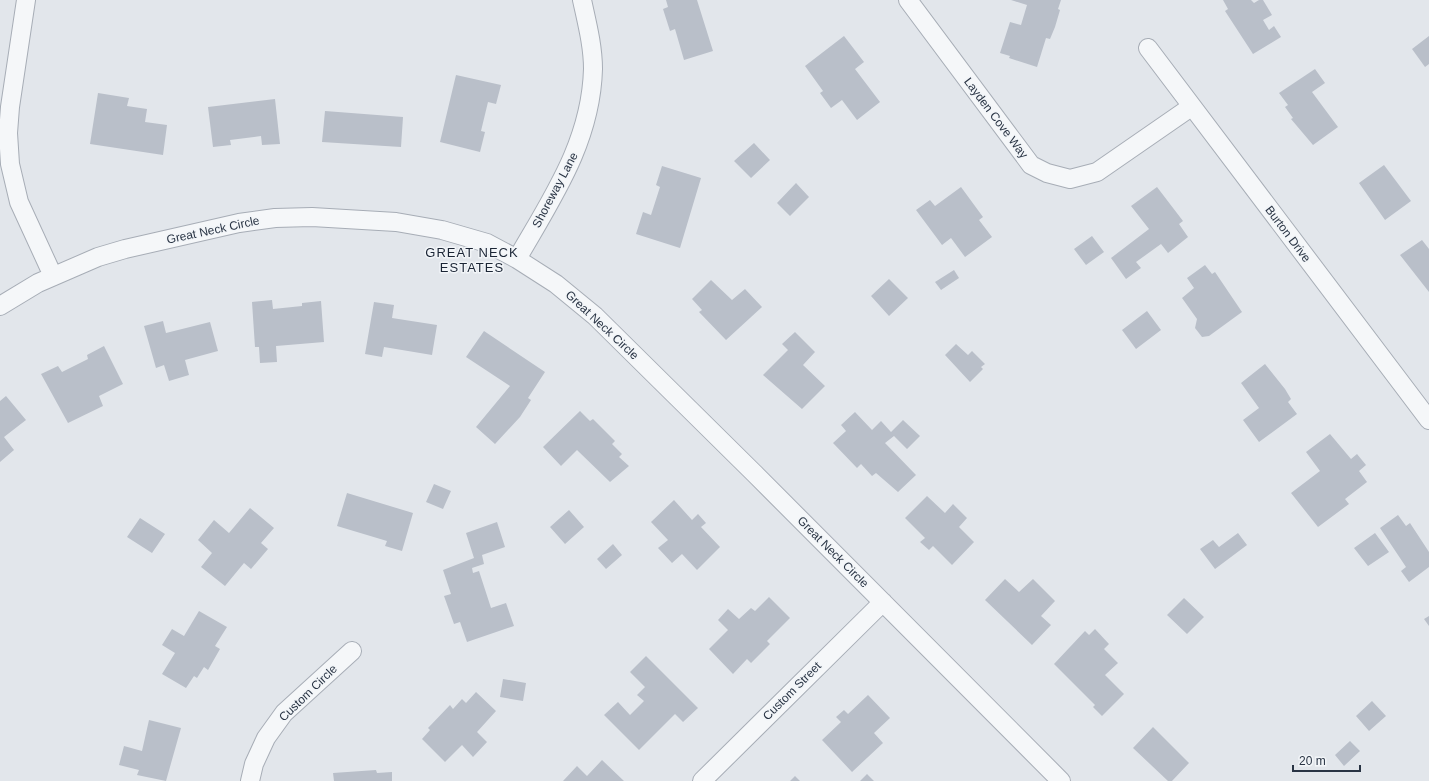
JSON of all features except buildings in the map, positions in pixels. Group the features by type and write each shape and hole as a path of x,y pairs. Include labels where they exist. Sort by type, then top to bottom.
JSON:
{"street":[{"path":"26,0 10,107 8,132 10,164 19,202 53,276"},
{"name":"Shoreway Lane","path":"517,259 565,177 580,140 590,103 593,68 590,34 582,0"},
{"name":"Layden Cove Way","path":"908,0 1031,165 1046,172 1070,179 1097,172 1191,106"},
{"name":"Burton Drive","path":"1148,48 1429,420"},
{"name":"Great Neck Circle","path":"0,306 38,283 98,257 125,249 239,223 275,218 312,217 396,222 442,230 487,243 517,259 556,284 595,316 1061,781"},
{"name":"Custom Street","path":"702,781 882,602"},
{"name":"Custom Circle","path":"250,781 254,764 266,738 284,713 352,651"}],"district":[{"name":"GREAT NECK ESTATES","path":"472,260"}]}
